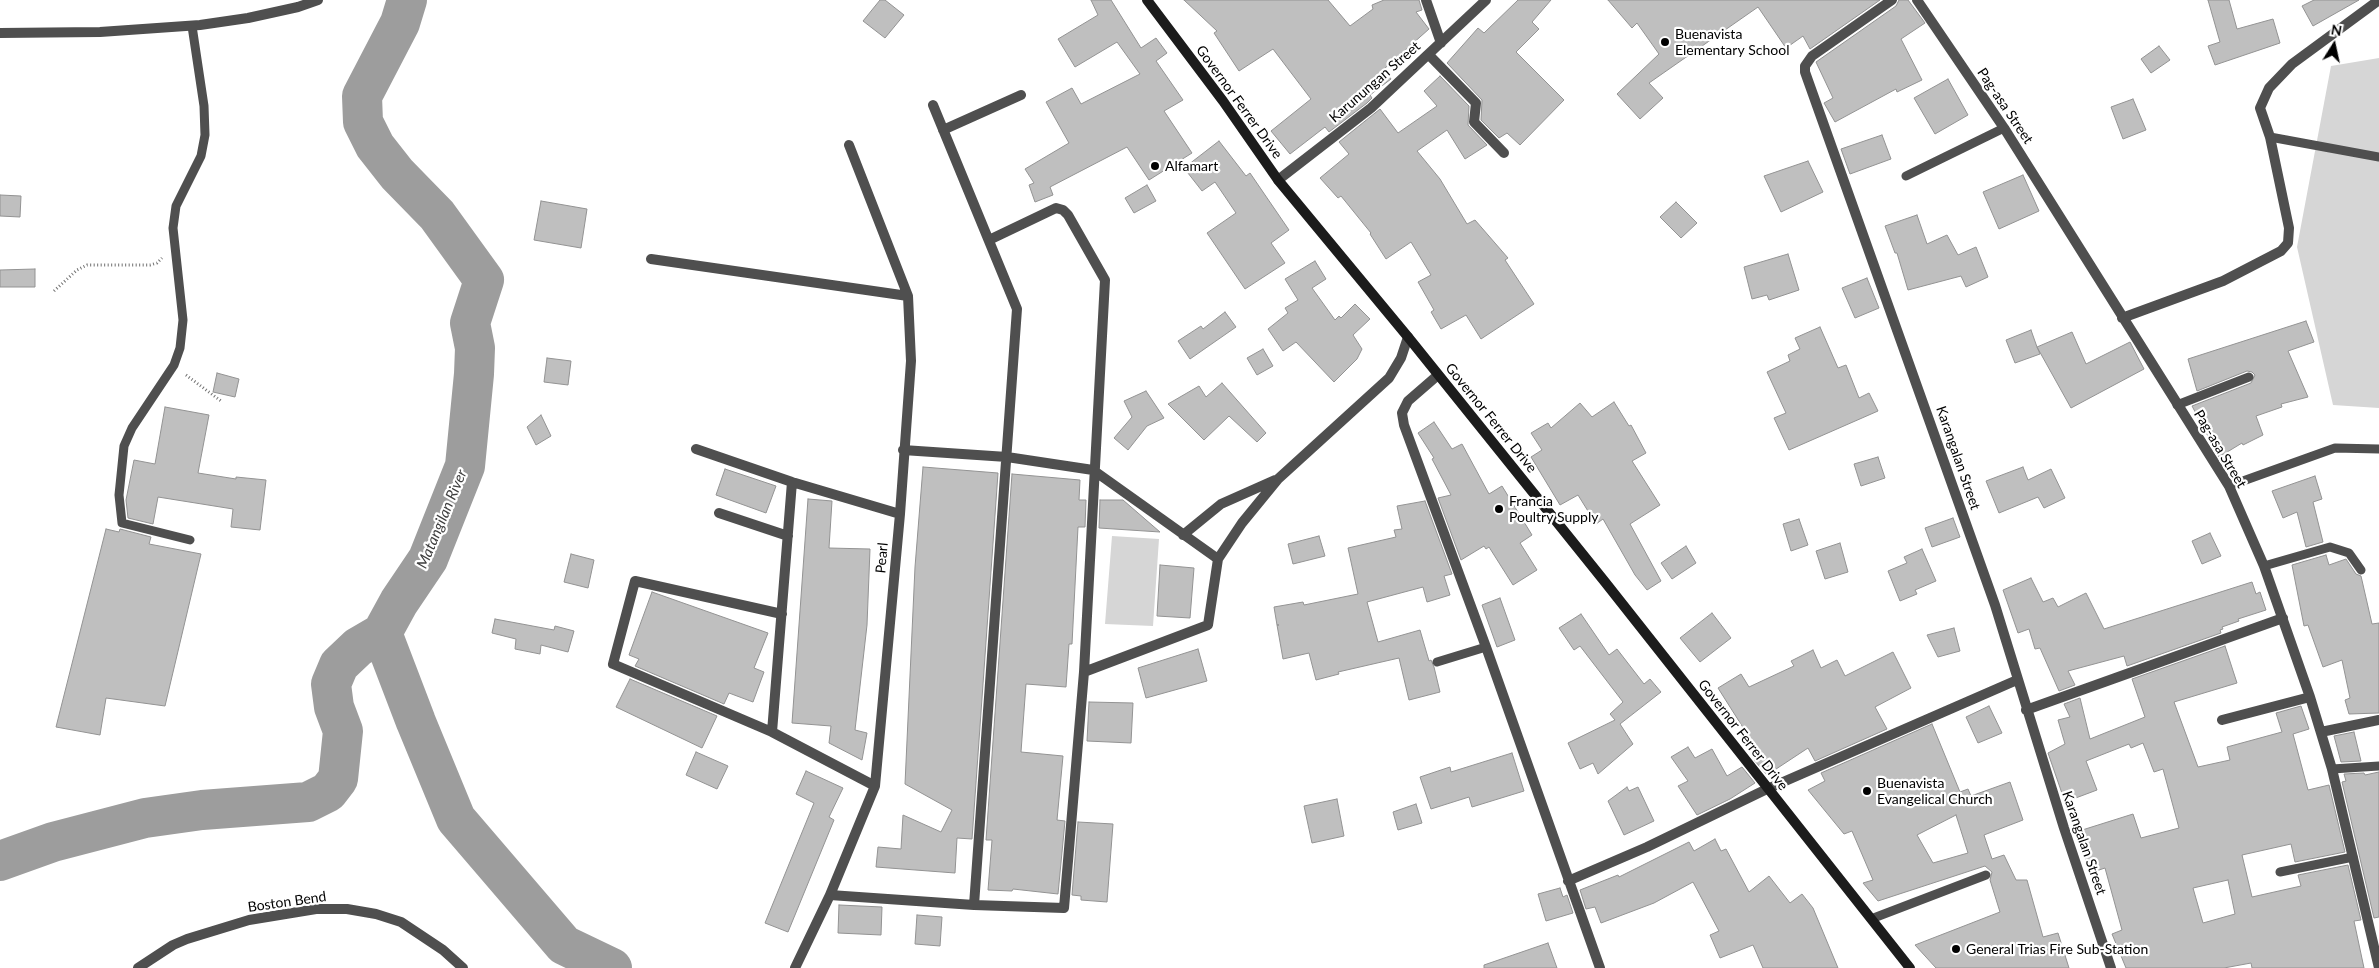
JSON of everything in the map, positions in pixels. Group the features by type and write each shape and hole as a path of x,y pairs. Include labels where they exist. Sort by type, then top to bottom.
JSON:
{"main road":[{"name":"Governor Ferrer Drive","path":"1147,0 1278,180 1408,337 1605,582 1910,968"}],"street":[{"path":"1426,0 1441,43"},
{"name":"Karunungan Street","path":"1278,180 1371,108 1486,0"},
{"name":"Karangalan Street","path":"1892,0 1812,56 1804,66 1805,72 1992,595 2026,710 2111,968"},
{"name":"Pag-asa Street","path":"1917,0 2004,128 2228,486 2264,566 2310,696 2332,769 2353,857 2375,933 2379,968"},
{"path":"2122,318 2223,281 2281,251 2288,243 2289,228 2270,137 2260,108 2269,88 2292,64 2379,0"},
{"path":"0,33 100,32 192,26 248,18 316,1"},
{"path":"1428,55 1476,103 1474,122 1504,153"},
{"path":"943,130 1021,95"},
{"path":"933,105 1017,309 974,905"},
{"name":"Pearl","path":"795,968 830,895 875,786 900,514 903,450 911,361 908,296 849,145"},
{"path":"830,895 974,905 1064,908 1084,672 1093,470 1106,280 1068,215 1063,210 1056,208 989,240"},
{"path":"651,259 908,296"},
{"path":"1084,672 1208,625 1218,559 1242,523 1278,479 1389,378 1401,358 1408,337"},
{"path":"1438,374 1408,401 1402,413 1403,419 1600,968"},
{"path":"696,448 792,482 900,514"},
{"path":"903,450 1007,457 1093,470 1218,559"},
{"path":"1183,535 1221,504 1278,479"},
{"path":"772,732 792,482"},
{"path":"719,513 788,536"},
{"path":"782,614 635,581 613,664 772,732 875,786"},
{"path":"2026,710 2283,618"},
{"path":"1568,881 1647,847 1767,789 2017,680"},
{"path":"2222,720 2310,696"},
{"path":"2321,732 2379,720"},
{"name":"Boston Bend","path":"138,968 173,944 187,939 249,920 316,909 347,910 376,914 401,922 442,950 463,968"}],"lane":[{"path":"190,540 122,524 120,505 124,446 132,428 174,366 180,348 183,320 173,228 176,206 201,156 205,135 204,106 192,26"},
{"path":"1906,176 2004,128"},
{"path":"2270,137 2379,157"},
{"path":"2177,405 2249,377"},
{"path":"2228,486 2335,448 2379,449"},
{"path":"2264,566 2330,547 2349,552 2361,570"},
{"path":"1437,662 1486,647"},
{"path":"2332,769 2379,766"},
{"path":"2280,872 2353,857"},
{"path":"1871,919 1986,874"}],"path":[{"path":"54,291 77,270 87,265 157,263 175,243"},
{"path":"174,366 221,401"}],"shaded area":[{"path":"2379,58 2379,408 2333,405 2297,247 2331,66"},
{"path":"1112,536 1159,539 1153,626 1105,624"}],"building":[{"path":"880,0 885,0 904,15 885,38 863,21"},
{"path":"1091,0 1111,0 1141,48 1156,38 1167,53 1156,61 1183,100 1164,111 1192,153 1149,180 1127,147 1050,187 1053,195 1035,202 1029,185 1034,183 1025,169 1069,143 1046,102 1072,88 1081,104 1140,74 1117,42 1075,67 1058,39 1098,15"},
{"path":"1184,0 1328,0 1350,26 1373,9 1372,5 1384,0 1419,0 1422,10 1416,12 1429,29 1384,69 1391,79 1370,95 1372,98 1367,103 1329,132 1325,127 1290,154 1271,131 1311,99 1273,49 1239,71 1214,33 1217,31"},
{"path":"1518,0 1551,0 1532,22 1539,29 1516,52 1564,100 1520,145 1507,133 1499,138 1481,120 1482,100 1447,63 1478,28 1484,33"},
{"path":"1608,0 1880,0 1810,49 1803,36 1786,48 1758,7 1649,83 1663,98 1640,119 1617,94 1659,54 1637,23 1632,28"},
{"path":"1899,0 1908,0 1925,23 1901,39 1922,80 1897,92 1896,89 1835,122 1824,103 1833,98 1816,62 1896,6"},
{"path":"2208,0 2229,0 2237,29 2273,19 2280,43 2215,65 2208,46 2220,42"},
{"path":"2314,0 2359,0 2313,26 2302,6"},
{"path":"2159,46 2170,60 2151,73 2141,59"},
{"path":"1440,76 1469,106 1468,125 1487,145 1465,159 1447,130 1417,151 1440,179 1467,224 1475,220 1508,258 1505,260 1534,304 1481,339 1466,315 1441,329 1431,312 1434,310 1418,282 1431,275 1411,242 1386,259 1371,233 1341,196 1338,198 1320,178 1349,154 1339,142 1380,109 1398,133 1437,106 1424,91"},
{"path":"1948,79 1968,115 1935,134 1914,98"},
{"path":"2133,99 2146,130 2123,139 2111,107"},
{"path":"1882,135 1891,159 1850,174 1841,149"},
{"path":"1219,141 1246,176 1250,173 1289,230 1271,243 1285,263 1245,289 1207,233 1236,213 1215,182 1202,191 1184,168"},
{"path":"1808,161 1823,192 1781,212 1764,176"},
{"path":"2023,175 2039,211 1999,229 1983,192"},
{"path":"1147,185 1156,201 1134,213 1125,198"},
{"path":"0,195 21,196 20,217 0,216"},
{"path":"541,201 587,209 581,248 534,240"},
{"path":"1676,202 1697,223 1681,238 1660,217"},
{"path":"1917,215 1927,244 1947,235 1958,255 1976,247 1988,277 1966,287 1961,276 1908,290 1897,253 1895,253 1885,226"},
{"path":"1788,254 1799,290 1769,300 1767,295 1752,299 1744,267"},
{"path":"1315,261 1326,279 1312,288 1335,320 1339,316 1341,318 1355,304 1370,319 1353,335 1362,349 1357,359 1334,382 1296,342 1283,351 1268,329 1288,313 1285,308 1298,300 1285,279"},
{"path":"35,269 35,287 0,287 0,270"},
{"path":"1867,278 1879,308 1855,318 1842,288"},
{"path":"1225,312 1236,327 1190,359 1178,341 1201,326 1203,329"},
{"path":"2306,321 2314,342 2288,351 2308,397 2281,404 2282,407 2256,416 2263,435 2243,445 2242,443 2219,457 2192,406 2251,383 2255,375 2247,371 2197,391 2188,359"},
{"path":"1820,327 1838,368 1846,365 1859,398 1869,393 1878,411 1789,450 1774,418 1786,413 1767,372 1790,361 1788,355 1800,349 1795,338"},
{"path":"2031,330 2040,354 2015,363 2006,340"},
{"path":"2072,332 2086,364 2130,342 2144,369 2071,408 2037,347"},
{"path":"1263,349 1273,366 1257,375 1247,358"},
{"path":"547,358 571,361 568,385 544,382"},
{"path":"217,373 239,379 235,397 213,392"},
{"path":"1222,383 1266,433 1257,442 1229,416 1204,440 1168,404 1199,386 1206,397"},
{"path":"1146,391 1164,418 1147,426 1128,450 1114,438 1132,417 1124,401"},
{"path":"1614,402 1629,426 1631,425 1646,453 1632,461 1660,505 1630,524 1661,581 1647,590 1635,575 1603,519 1596,524 1578,495 1560,505 1531,457 1542,450 1531,433 1548,423 1551,428 1580,403 1592,417"},
{"path":"165,407 209,415 198,473 236,479 236,477 266,480 260,530 231,527 233,509 158,497 153,524 128,518 126,500 134,460 155,464"},
{"path":"541,415 551,436 536,445 527,427"},
{"path":"1434,422 1452,449 1462,444 1489,494 1502,486 1532,535 1520,543 1537,570 1513,585 1489,547 1486,549 1484,546 1461,560 1438,498 1451,495 1432,459 1434,458 1418,433"},
{"path":"1878,457 1885,478 1861,486 1854,464"},
{"path":"923,467 998,473 972,839 957,838 955,873 876,867 878,847 901,849 903,815 941,832 952,810 905,784 915,567"},
{"path":"2023,467 2028,480 2051,469 2065,498 2044,508 2038,497 1999,513 1986,481"},
{"path":"725,469 776,486 766,513 716,495"},
{"path":"1012,474 1080,480 1079,500 1086,500 1085,527 1078,527 1072,644 1069,644 1066,687 1026,684 1021,752 1063,756 1057,820 1065,821 1058,894 1013,889 1012,891 988,890 992,840 986,840"},
{"path":"2315,476 2322,499 2313,502 2323,542 2306,547 2297,512 2283,518 2272,491"},
{"path":"808,499 832,501 829,548 870,549 867,625 855,730 867,733 862,760 829,743 831,726 792,723"},
{"path":"1100,500 1123,500 1160,532 1099,528"},
{"path":"1425,501 1452,574 1444,576 1450,595 1427,602 1423,587 1367,602 1378,642 1420,630 1429,661 1431,660 1434,667 1440,692 1409,700 1399,658 1338,672 1339,674 1316,680 1309,653 1283,659 1274,607 1303,602 1304,605 1358,594 1348,548 1396,537 1394,530 1402,529 1397,506"},
{"path":"1953,518 1960,537 1932,547 1925,528"},
{"path":"1799,519 1808,545 1791,551 1783,524"},
{"path":"106,529 119,532 120,529 151,537 149,544 201,554 165,706 106,698 100,735 56,727"},
{"path":"2210,533 2221,556 2202,564 2192,541"},
{"path":"1319,536 1325,556 1293,564 1288,544"},
{"path":"1840,543 1848,572 1825,579 1816,551"},
{"path":"1686,546 1696,563 1672,579 1661,563"},
{"path":"1922,549 1936,581 1915,590 1917,594 1900,601 1888,571 1907,563 1904,557"},
{"path":"571,554 594,560 588,588 564,582"},
{"path":"2326,555 2329,565 2346,559 2356,574 2361,576 2372,624 2379,623 2379,713 2349,714 2345,700 2350,698 2342,660 2323,667 2308,625 2304,626 2292,565"},
{"path":"1160,565 1194,568 1190,618 1157,616"},
{"path":"2031,578 2043,602 2053,598 2058,607 2086,593 2104,629 2252,582 2256,594 2260,592 2266,610 2238,619 2239,621 2222,627 2221,633 2127,666 2124,656 2068,671 2075,685 2059,691 2040,648 2035,649 2029,629 2018,633 2003,590"},
{"path":"652,592 768,633 754,668 764,672 753,702 729,693 724,704 635,666 639,659 629,655"},
{"path":"1500,598 1515,640 1497,647 1482,605"},
{"path":"1712,613 1731,638 1700,662 1680,638"},
{"path":"1581,614 1609,655 1617,649 1644,684 1650,679 1661,692 1620,724 1633,744 1598,774 1593,763 1580,769 1568,743 1615,720 1610,714 1623,702 1580,646 1574,650 1559,628"},
{"path":"495,619 554,630 555,626 574,631 568,652 541,645 540,654 515,649 516,639 492,633"},
{"path":"1954,628 1960,651 1938,657 1927,635"},
{"path":"2225,646 2237,683 2174,702 2198,767 2230,760 2227,747 2282,732 2276,713 2301,706 2309,729 2293,734 2308,790 2329,785 2345,852 2295,862 2291,844 2242,855 2252,897 2301,886 2298,875 2348,865 2361,920 2354,921 2364,968 2252,968 2251,963 2224,968 2126,968 2112,934 2122,930 2105,868 2090,873 2084,855 2087,854 2079,831 2133,814 2141,838 2179,828 2163,769 2154,772 2143,743 2131,748 2129,744 2086,761 2097,790 2065,802 2048,753 2065,744 2058,720 2070,717 2064,704 2080,698 2090,739 2145,717 2132,679","holes":["2228,880 2235,914 2203,923 2193,888"]},
{"path":"1198,649 1207,681 1146,698 1138,668"},
{"path":"1813,650 1821,668 1837,660 1845,676 1893,652 1911,688 1875,707 1887,729 1815,761 1808,748 1767,775 1754,760 1761,756 1718,688 1741,674 1749,687 1794,666 1791,661"},
{"path":"630,679 717,716 702,748 616,707"},
{"path":"1089,702 1133,703 1131,743 1087,741"},
{"path":"1989,706 2002,733 1978,743 1966,717"},
{"path":"1932,724 1960,792 1968,789 1971,796 2010,782 2023,820 1984,835 1992,859 2004,855 2016,880 2027,880 2043,937 2058,933 2069,968 1936,968 1915,945 2000,912 1990,880 1992,872 1985,866 1878,901 1863,883 1873,880 1852,831 1844,834 1808,790 1825,781 1821,773","holes":["1956,815 1968,853 1933,863 1917,835"]},
{"path":"2354,732 2361,761 2341,762 2334,736"},
{"path":"1688,747 1695,758 1712,749 1727,776 1742,767 1755,783 1730,799 1697,815 1678,786 1688,781 1671,757"},
{"path":"696,752 728,766 717,789 686,775"},
{"path":"1512,753 1524,791 1472,807 1469,797 1431,809 1420,777 1450,767 1451,772"},
{"path":"806,771 843,788 829,817 834,820 788,932 765,923 814,803 796,794"},
{"path":"2379,772 2379,917 2374,918 2342,782 2346,781 2344,774 2364,773 2365,775"},
{"path":"1627,787 1629,791 1638,787 1654,821 1624,835 1608,801"},
{"path":"1337,799 1344,836 1312,843 1304,806"},
{"path":"1416,804 1422,823 1398,830 1393,812"},
{"path":"1078,822 1113,824 1107,902 1081,900 1081,896 1072,895"},
{"path":"1715,839 1721,851 1726,849 1749,892 1769,876 1790,903 1802,894 1813,908 1838,968 1763,968 1753,945 1720,958 1710,935 1719,931 1693,882 1654,903 1601,923 1595,907 1586,909 1580,890 1618,875 1619,877 1689,842 1694,851"},
{"path":"1560,888 1563,897 1567,895 1573,913 1546,921 1538,894"},
{"path":"839,905 882,907 881,935 838,933"},
{"path":"917,915 942,917 940,946 915,944"},
{"path":"1548,943 1557,968 1484,968 1484,965"}],"waterway":[{"name":"Matangilan River","path":"407,0 400,23 362,96 363,122 375,146 397,174 437,215 484,280 470,323 475,348 465,466 428,559 399,602 382,633 456,819 564,945 612,968"},
{"path":"0,861 53,842 145,818 202,810 308,802 328,792 338,779 343,731 334,707 331,684 339,665 358,647 382,633"}],"place":[{"name":"Buenavista Elementary School","path":"1665,42"},
{"name":"Alfamart","path":"1155,166"},
{"name":"Francia Poultry Supply","path":"1499,509"},
{"name":"Buenavista Evangelical Church","path":"1867,791"},
{"name":"General Trias Fire Sub-Station","path":"1956,949"}]}
